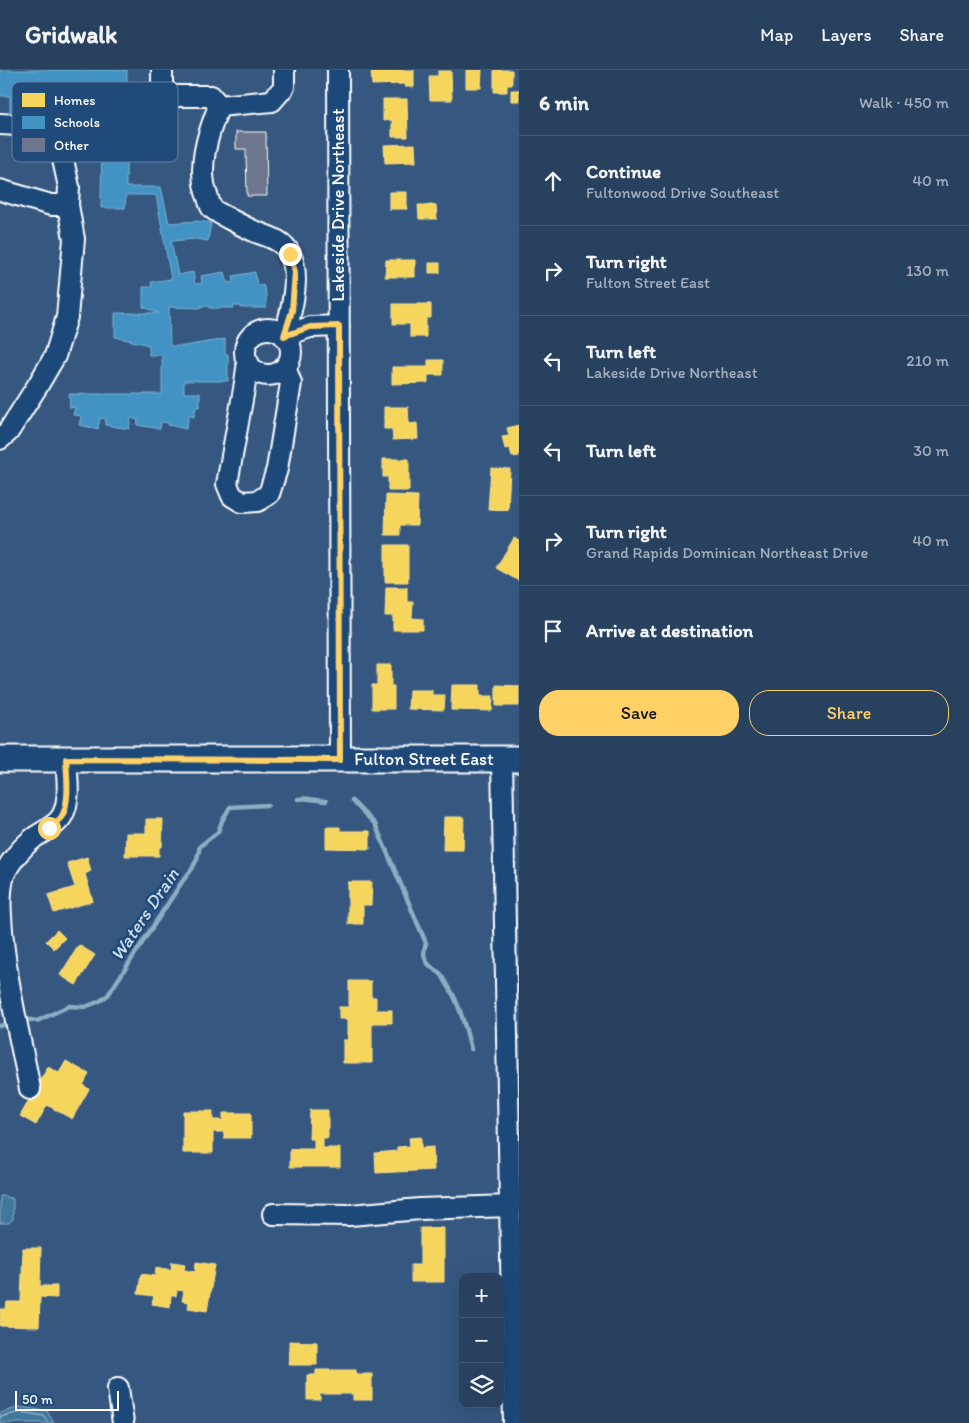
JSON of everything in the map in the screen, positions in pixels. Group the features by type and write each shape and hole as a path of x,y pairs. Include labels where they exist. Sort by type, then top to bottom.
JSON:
{"main road":[{"name":"Fulton Street East","path":"0,759 510,759"}],"street":[{"path":"215,114 272,101 284,87 284,70"},
{"name":"Lakeside Drive Northeast","path":"338,70 340,760"},
{"path":"178,96 211,96 215,114 203,157 204,190 212,208 251,230 281,242 290,254 295,272 292,311 284,336"},
{"path":"0,439 8,432 55,356 67,318 74,239 68,205 70,187 64,162"},
{"path":"0,190 51,205 68,205"},
{"path":"284,336 310,327 339,326"},
{"path":"265,329 279,332 284,336 291,348 291,355 289,361 280,372 265,375 252,368 248,362 246,348 252,336 265,329"},
{"path":"248,362 226,484 232,496 242,502 258,501 269,494 277,469 291,383 285,367"},
{"path":"30,1088 2,941 0,894 4,875 17,854 33,838 49,828 61,817 66,805 66,759"},
{"path":"510,759 513,980 510,1206 516,1333 514,1423"},
{"path":"273,1214 350,1215 420,1209 510,1206"},
{"path":"118,1388 122,1423"}],"water":[{"path":"0,1196 13,1199 13,1219 9,1223 0,1223"},
{"path":"20,1407 47,1411 54,1423 0,1423 0,1413"}],"building: Homes":[{"path":"371,70 414,70 414,87 405,87 405,84 372,85"},
{"path":"466,70 482,70 481,88 466,88"},
{"path":"494,70 512,70 512,85 507,85 507,92 494,92"},
{"path":"438,71 451,71 452,100 430,100 429,76 438,76"},
{"path":"511,90 519,90 519,101 511,101"},
{"path":"383,99 407,99 408,137 392,137 392,120 383,121"},
{"path":"415,144 416,162 385,163 384,145"},
{"path":"389,192 407,192 407,209 389,209"},
{"path":"418,205 436,205 437,219 419,219"},
{"path":"386,260 415,260 415,277 385,277"},
{"path":"429,263 440,263 440,273 429,273"},
{"path":"393,304 431,304 431,318 426,318 426,337 410,337 410,324 393,324"},
{"path":"428,360 443,360 443,375 428,375 428,383 392,384 392,367 428,367"},
{"path":"384,407 408,407 409,424 417,423 418,439 393,440 392,429 384,429"},
{"path":"519,425 519,456 512,457 510,448 505,449 502,437 509,436 507,428"},
{"path":"383,459 409,459 409,491 388,491 388,477 383,477"},
{"path":"491,468 510,469 508,510 488,509"},
{"path":"386,495 418,496 417,525 400,525 400,535 385,535"},
{"path":"514,538 519,541 519,581 496,568"},
{"path":"385,545 408,545 408,582 385,582"},
{"path":"386,587 407,587 407,602 413,602 412,618 423,619 423,630 393,630 393,616 385,616"},
{"path":"377,665 391,665 391,686 394,686 394,709 372,709 372,685 377,685"},
{"path":"452,685 480,685 480,696 493,696 492,711 451,710"},
{"path":"496,685 519,686 519,706 496,706"},
{"path":"409,690 432,690 432,695 445,695 444,710 408,709"},
{"path":"444,817 464,817 463,850 443,850"},
{"path":"146,819 163,819 162,847 159,847 159,856 125,856 126,833 146,833"},
{"path":"326,827 340,827 340,831 370,831 370,849 326,848"},
{"path":"87,857 91,871 85,874 93,901 54,913 48,895 75,887 67,863"},
{"path":"348,882 372,882 371,905 363,905 363,924 348,924"},
{"path":"57,930 65,938 54,949 46,941"},
{"path":"79,945 95,955 76,985 60,975"},
{"path":"349,981 371,981 371,997 376,997 376,1010 392,1010 392,1023 372,1023 372,1063 343,1063 343,1040 348,1040 348,1019 339,1019 339,1007 349,1007"},
{"path":"66,1061 89,1074 83,1085 89,1089 72,1119 47,1105 36,1125 20,1116 48,1067 59,1073"},
{"path":"310,1110 328,1110 328,1138 323,1138 323,1148 340,1148 340,1167 290,1167 290,1149 314,1149 314,1139 309,1139"},
{"path":"183,1111 213,1111 213,1120 223,1120 223,1113 251,1113 251,1138 224,1138 224,1132 213,1132 213,1153 183,1153"},
{"path":"421,1137 421,1148 433,1147 434,1170 376,1173 375,1153 397,1151 397,1147 410,1146 409,1138"},
{"path":"420,1228 444,1228 444,1282 411,1282 411,1265 420,1265"},
{"path":"23,1248 41,1248 40,1286 57,1286 57,1298 40,1297 39,1327 0,1326 0,1309 6,1309 7,1302 21,1302"},
{"path":"172,1262 185,1264 184,1270 195,1272 196,1262 215,1265 207,1311 188,1308 189,1302 182,1301 184,1291 177,1290 176,1296 171,1295 170,1307 152,1304 154,1296 138,1294 141,1274 155,1276 156,1267 171,1270"},
{"path":"289,1341 317,1342 317,1365 289,1365"},
{"path":"316,1370 356,1370 356,1374 372,1374 372,1400 353,1400 353,1394 320,1394 320,1400 307,1400 307,1375 316,1375"}],"building: Schools":[{"path":"0,70 127,70 127,82 12,82 12,117 10,117 10,96 0,96"},
{"path":"101,162 126,162 126,187 161,187 169,223 197,221 211,223 208,241 196,239 171,241 178,275 193,272 195,284 202,283 201,276 225,272 228,283 234,282 233,276 255,272 257,286 263,285 266,294 266,308 241,308 241,306 234,306 234,308 209,308 209,306 201,306 201,308 169,307 170,346 184,346 225,339 225,354 228,354 228,381 184,381 184,393 200,393 200,407 196,407 194,417 189,416 186,429 161,422 160,429 137,425 138,420 131,418 129,429 105,425 106,419 100,418 98,429 79,425 81,416 73,415 75,407 70,408 69,394 162,394 162,355 149,355 149,345 115,337 115,313 159,313 143,307 143,287 152,287 151,282 171,279 156,195 126,195 125,208 101,208"}],"building: Other":[{"path":"236,132 266,132 267,196 247,196 246,149 236,149"}],"waterway":[{"name":"Waters Drain","path":"298,799 326,801"},
{"name":"Waters Drain","path":"352,801 375,824 426,943 424,951 426,961 442,975 452,992 462,1016 471,1049"},
{"name":"Waters Drain","path":"25,1019 37,1021 69,1006 85,1007 100,1001 108,995 192,869 200,846 218,832 230,807 268,805"},
{"name":"Waters Drain","path":"0,1026 6,1024"}],"route":[{"path":"49,828 61,817 66,805 66,759 340,760 339,326 310,327 284,336 292,311 295,272 290,254"}]}
